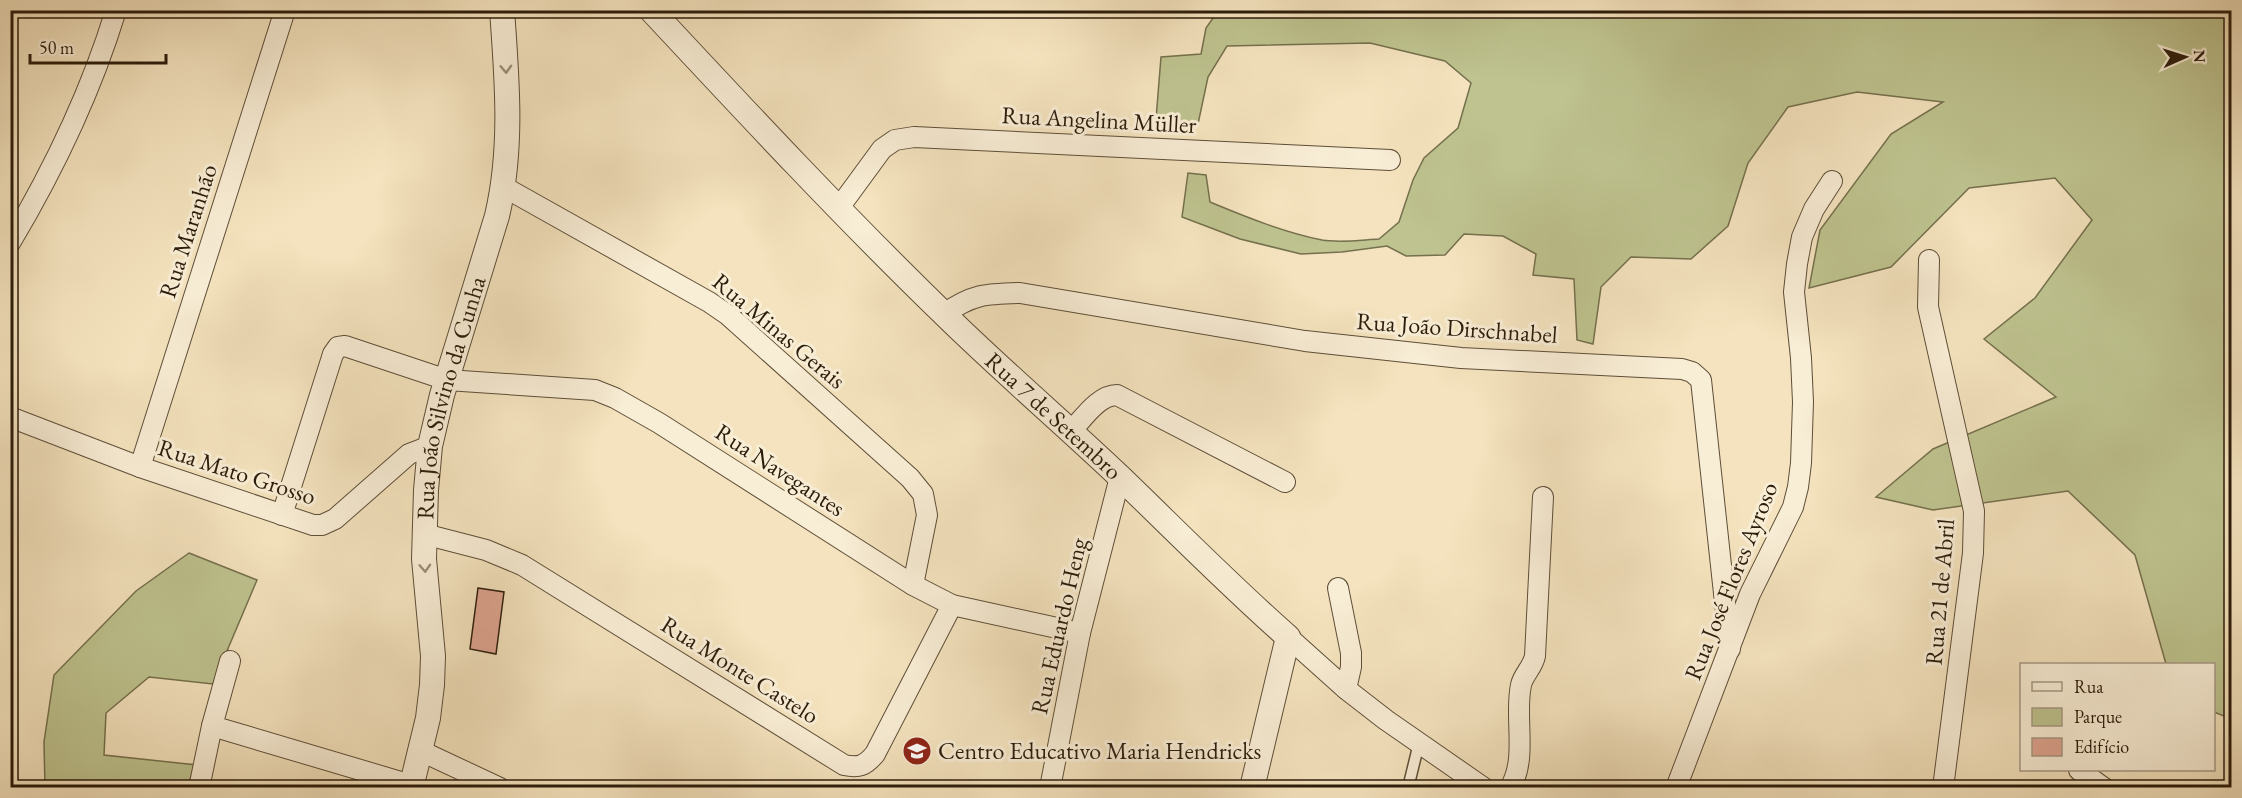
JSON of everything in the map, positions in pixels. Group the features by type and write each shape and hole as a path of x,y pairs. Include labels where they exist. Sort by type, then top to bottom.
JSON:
{"street":[{"path":"10,243 61,149 86,94 116,10"},
{"name":"Rua Maranhão","path":"140,467 285,10"},
{"name":"Rua João Silvino da Cunha","path":"411,787 430,707 433,656 424,534 430,446 504,187 508,152 502,10"},
{"name":"Rua 7 de Setembro","path":"651,10 838,209 1002,370 1120,477 1245,600 1346,689 1481,787"},
{"name":"Rua Angelina Müller","path":"838,209 882,149 895,140 914,137 1390,160"},
{"name":"Rua José Flores Ayroso","path":"1676,788 1750,594 1789,516 1798,487 1803,402 1802,358 1794,292 1797,264 1802,237 1814,209 1832,181"},
{"name":"Rua Minas Gerais","path":"504,187 709,302 728,315 910,478 923,494 927,515 913,585"},
{"name":"Rua 21 de Abril","path":"1929,260 1928,307 1974,511 1973,553 1943,788"},
{"name":"Rua João Dirschnabel","path":"944,314 963,301 987,294 1020,293 1328,344 1451,357 1670,368 1692,372 1701,380 1730,649"},
{"name":"Rua Navegantes","path":"282,515 333,354 338,347 345,346 447,380 595,390 615,398 659,423 913,585 952,605 1080,633"},
{"path":"1071,431 1102,399 1108,395 1116,395 1285,482"},
{"name":"Rua Mato Grosso","path":"10,417 140,467 314,525 330,523 410,454 430,446"},
{"name":"Rua Eduardo Heng","path":"1050,788 1080,633 1120,477"},
{"path":"1510,788 1517,767 1521,683 1533,664 1535,656 1543,497"},
{"name":"Rua Monte Castelo","path":"424,534 486,550 522,565 844,765 856,768 867,763 875,754 952,605"},
{"path":"1338,588 1351,653 1352,667 1346,689"},
{"path":"1252,788 1288,637"},
{"path":"199,788 212,726 230,661"},
{"path":"212,726 411,787"},
{"path":"421,751 500,788"},
{"path":"2080,771 2104,788"}],"lane":[{"path":"1408,788 1419,743"}],"green space":[{"path":"1218,11 2231,11 2231,719 2215,712 2215,663 2166,663 2135,555 2068,491 1933,510 1876,497 1933,449 2056,397 1984,339 2035,298 2092,220 2055,178 1969,188 1891,267 1809,288 1820,230 1891,134 1943,102 1857,92 1788,107 1748,163 1728,226 1691,259 1631,257 1601,287 1593,344 1577,340 1574,279 1533,275 1536,254 1503,236 1464,234 1445,255 1406,256 1387,246 1342,252 1301,254 1240,239 1182,217 1188,173 1206,175 1210,202 1251,219 1322,240 1379,239 1399,222 1413,180 1424,158 1458,128 1471,83 1445,61 1370,43 1227,46 1208,77 1198,124 1156,119 1161,57 1201,54 1206,28"},
{"path":"189,553 257,580 213,684 149,677 106,713 104,755 197,765 186,787 45,788 44,742 54,675 136,591"}],"building":[{"path":"478,588 504,592 496,654 470,649"}],"place":[{"name":"Centro Educativo Maria Hendricks","path":"917,751"}]}
